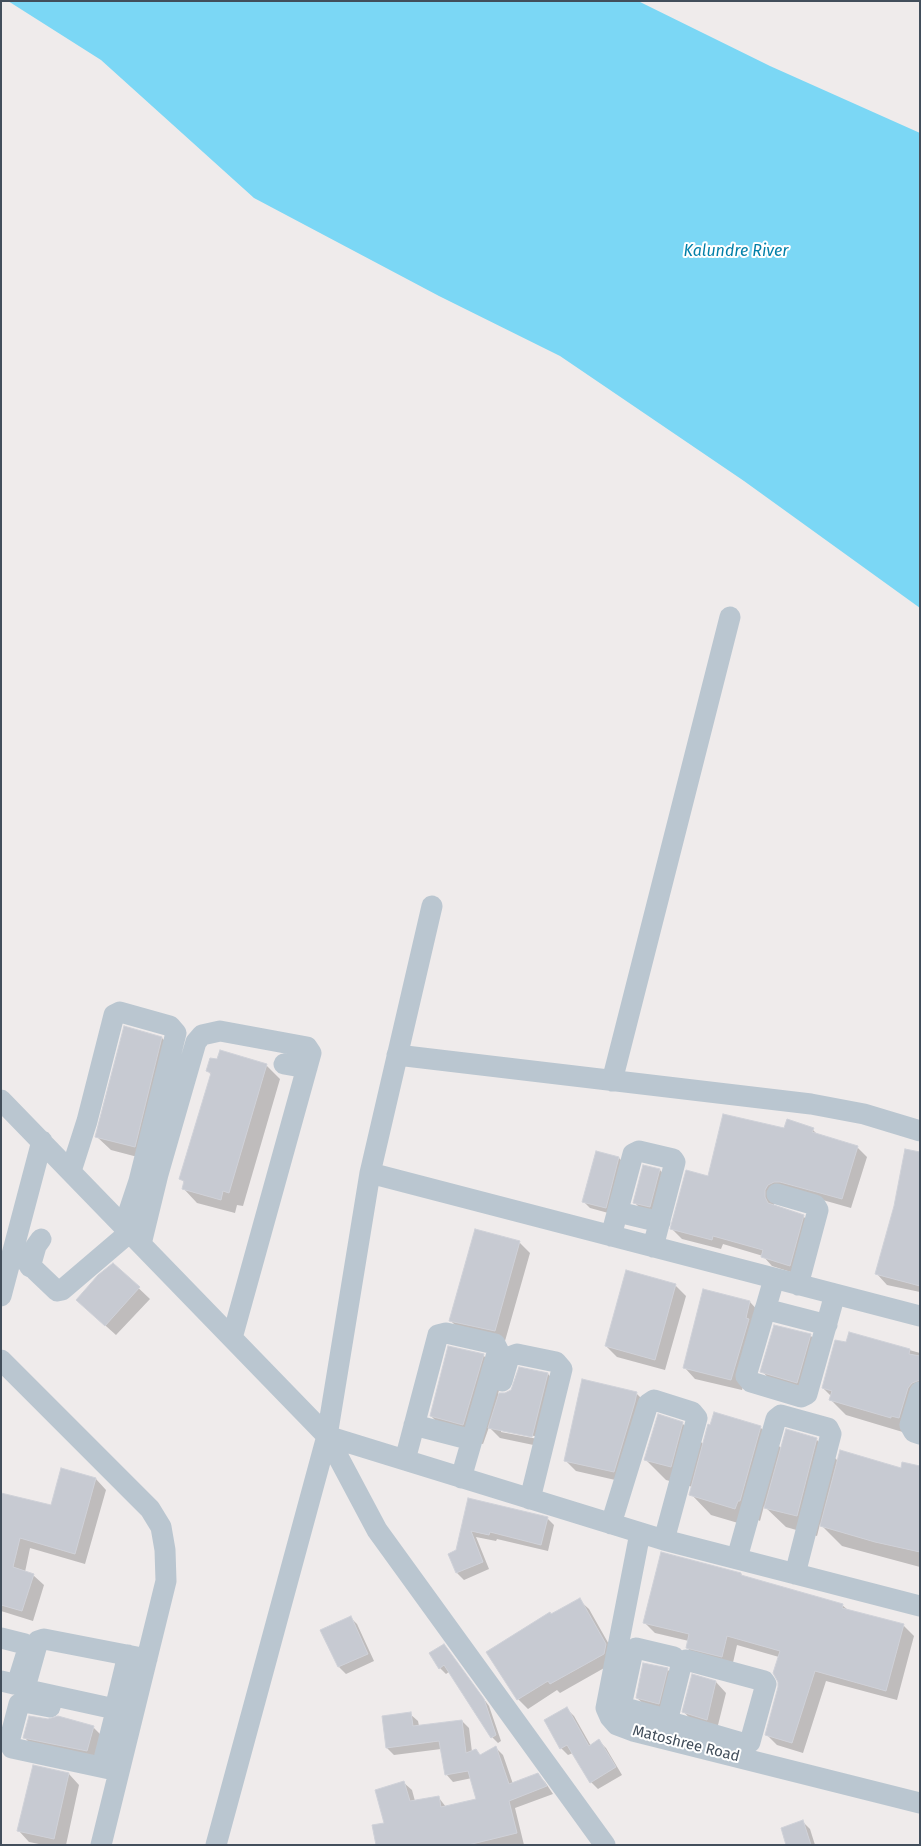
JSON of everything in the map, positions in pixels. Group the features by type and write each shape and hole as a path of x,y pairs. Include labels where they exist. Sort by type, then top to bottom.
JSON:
{"street":[{"path":"612,1081 730,617"},
{"path":"216,1845 327,1436 370,1173 432,906"},
{"path":"71,1171 87,1121 114,1015 120,1012 170,1026 176,1033 139,1181 131,1234"},
{"path":"14,1250 57,1291 62,1290 131,1234 158,1174 196,1042 202,1035 220,1031 307,1047 311,1053 232,1338"},
{"path":"398,1055 811,1104 864,1114 920,1131"},
{"path":"284,1064 307,1068"},
{"path":"1,1100 327,1436 377,1530 605,1845"},
{"path":"1,1296 42,1141"},
{"path":"611,1236 633,1154 639,1151 673,1159 675,1162 653,1247"},
{"path":"370,1173 920,1316"},
{"path":"777,1194 814,1205 818,1210 798,1285"},
{"path":"618,1212 660,1222"},
{"path":"30,1267 36,1246 41,1239"},
{"path":"774,1279 746,1376 751,1382 801,1397 807,1394 835,1294"},
{"path":"765,1309 826,1325"},
{"path":"405,1460 438,1335 446,1333 495,1344 498,1350 472,1440 468,1480"},
{"path":"468,1480 509,1357 517,1354 556,1362 562,1369 530,1499"},
{"path":"1,1360 150,1509 161,1527 165,1550 166,1581 138,1657 123,1716 110,1769 101,1845"},
{"path":"920,1392 910,1425 914,1432 920,1434"},
{"path":"611,1524 648,1404 654,1400 692,1412 697,1418 664,1540"},
{"path":"737,1558 776,1419 781,1416 818,1425 828,1428 831,1434 795,1574"},
{"path":"414,1425 472,1440"},
{"path":"327,1436 664,1540 920,1606"},
{"name":"Matoshree Road","path":"640,1533 606,1708 610,1717 619,1716 662,1725 920,1803"},
{"path":"1,1638 25,1644 28,1649 18,1681 14,1684 1,1681"},
{"path":"123,1716 28,1690 26,1684 38,1641 44,1638 138,1657"},
{"path":"619,1716 633,1651 636,1648 674,1657"},
{"path":"686,1660 764,1681 766,1684 750,1742 746,1744 662,1725 682,1662 686,1660"},
{"path":"110,1769 12,1748 9,1742 19,1704 24,1702 123,1716"}],"water":[{"name":"Kalundre River","path":"8,1 638,1 770,66 920,133 920,608 744,481 560,356 439,296 254,198 101,60"}],"building":[{"path":"124,1026 162,1037 135,1147 95,1137"},
{"path":"220,1050 267,1064 229,1193 223,1191 221,1200 182,1189 184,1181 179,1179 211,1073 206,1071 210,1058 217,1059"},
{"path":"723,1114 784,1128 787,1119 814,1128 812,1132 858,1146 842,1199 780,1182 768,1185 765,1190 765,1197 768,1203 804,1215 790,1266 761,1257 763,1250 713,1236 712,1240 670,1229 686,1170 708,1176"},
{"path":"905,1149 920,1152 920,1286 875,1274 894,1206"},
{"path":"596,1151 619,1157 606,1208 582,1202"},
{"path":"643,1165 660,1169 650,1207 633,1203"},
{"path":"475,1229 520,1241 495,1331 449,1321"},
{"path":"113,1263 140,1287 105,1326 76,1300 98,1275"},
{"path":"626,1270 676,1284 655,1360 605,1346"},
{"path":"703,1289 750,1301 746,1318 749,1319 731,1380 683,1368"},
{"path":"774,1325 811,1334 797,1383 760,1372"},
{"path":"849,1332 910,1349 909,1354 920,1356 920,1380 912,1383 908,1388 899,1418 891,1416 891,1418 829,1400 832,1391 822,1388 835,1340 846,1342"},
{"path":"448,1346 484,1354 463,1425 430,1416"},
{"path":"519,1367 548,1373 532,1437 488,1428 499,1393 511,1390"},
{"path":"582,1379 637,1392 614,1472 564,1461"},
{"path":"714,1412 761,1426 740,1501 738,1501 735,1509 689,1495 708,1424 710,1425"},
{"path":"658,1414 683,1422 671,1467 644,1460"},
{"path":"786,1429 817,1438 797,1516 764,1508"},
{"path":"840,1450 901,1468 902,1462 920,1466 920,1552 875,1542 820,1526"},
{"path":"61,1468 96,1478 75,1554 20,1538 13,1567 34,1574 22,1611 1,1605 1,1493 51,1505"},
{"path":"468,1498 548,1517 541,1545 490,1532 489,1535 471,1531 483,1562 456,1573 448,1554 456,1550"},
{"path":"661,1552 741,1573 741,1575 843,1604 842,1608 904,1624 886,1691 815,1671 792,1743 765,1735 778,1687 778,1682 773,1673 780,1651 727,1636 722,1657 686,1648 689,1634 643,1623"},
{"path":"580,1598 606,1644 604,1654 550,1684 548,1681 517,1700 486,1652 550,1612 551,1614"},
{"path":"351,1616 368,1654 338,1667 320,1630"},
{"path":"444,1644 484,1699 496,1735 491,1738 444,1665 439,1669 429,1653"},
{"path":"643,1663 668,1668 659,1704 636,1698"},
{"path":"692,1674 716,1681 707,1720 682,1712"},
{"path":"567,1707 589,1746 599,1739 616,1767 590,1783 567,1745 560,1749 544,1720"},
{"path":"411,1712 413,1726 462,1720 466,1753 476,1749 480,1755 496,1746 509,1784 538,1773 547,1786 509,1801 517,1833 468,1845 376,1845 372,1825 384,1823 375,1790 404,1781 410,1801 439,1796 441,1807 476,1799 468,1771 445,1775 439,1741 386,1748 382,1716"},
{"path":"29,1716 48,1719 58,1716 94,1726 87,1751 23,1738"},
{"path":"33,1765 69,1773 54,1839 17,1831"},
{"path":"803,1820 811,1845 786,1845 781,1828"}]}
